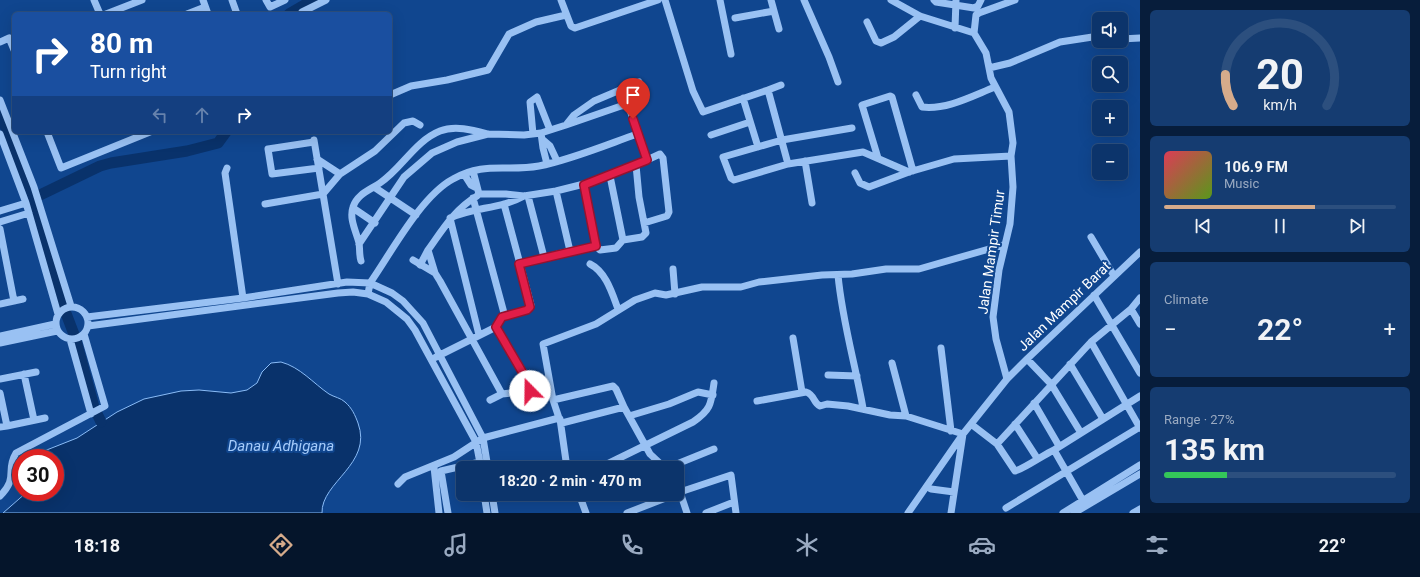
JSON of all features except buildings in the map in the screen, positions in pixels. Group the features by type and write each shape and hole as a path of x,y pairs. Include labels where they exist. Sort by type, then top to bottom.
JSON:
{"street":[{"path":"94,0 99,12"},
{"path":"111,12 142,0"},
{"path":"232,0 236,12"},
{"path":"266,0 270,7 285,0"},
{"path":"302,12 326,0"},
{"path":"561,0 566,15 572,26 575,28 655,0"},
{"path":"665,0 693,91 703,112 781,85"},
{"path":"720,0 731,54"},
{"path":"771,0 779,29"},
{"path":"804,0 829,57 838,82"},
{"path":"891,0 920,16 974,33 976,15 1015,0"},
{"path":"934,0 936,2 956,2 974,8 978,6 981,0"},
{"path":"955,28 956,2"},
{"path":"192,12 206,7"},
{"path":"735,18 774,11"},
{"path":"392,94 411,86 447,80 488,70 509,34 536,22 566,15"},
{"path":"867,22 876,40 881,43 894,37 920,16"},
{"name":"Jalan Mampir Timur","path":"974,33 982,45 990,68 991,78 1009,112 1013,143 1011,156 1014,187 1010,224 1003,245 994,317 996,339 1007,380"},
{"path":"990,68 1010,63 1060,42 1092,37"},
{"path":"0,42 9,38 12,45"},
{"path":"1128,39 1140,38"},
{"path":"566,125 574,115 594,101 639,82"},
{"path":"916,95 922,108 929,108 957,102 995,87"},
{"path":"768,90 788,164"},
{"path":"878,158 862,105 890,96 892,97 911,172"},
{"path":"533,134 530,102 533,98 537,97 550,130"},
{"path":"743,98 758,147"},
{"path":"0,100 12,131"},
{"path":"542,137 550,130 626,105 629,107 647,160"},
{"path":"265,204 323,194 340,174 375,151 404,123 413,121 420,125"},
{"path":"711,135 750,122"},
{"path":"361,261 359,244 354,228 352,208 362,194 392,174 421,143 440,131 450,128 473,130 488,134"},
{"path":"852,128 782,140 723,157 732,179 788,164 863,152 911,172"},
{"path":"0,134 26,203 59,312 56,328 62,336 71,339 83,334 88,326 87,317 83,310 76,307 68,307 59,312"},
{"path":"13,134 34,188 68,307"},
{"path":"48,134 61,168 145,134"},
{"path":"359,244 404,177 432,153 457,142 488,134 533,134 542,137 550,146 556,161"},
{"path":"368,294 370,283 416,215 427,200 452,179 473,170 487,167 524,168 547,164 637,134"},
{"path":"542,137 547,164"},
{"path":"319,168 272,174 268,149 314,141 319,168 338,284"},
{"path":"450,218 476,209 504,204 526,196 584,185 610,176 660,154 662,156 669,212 667,216 644,223"},
{"path":"855,173 860,183 869,187 954,159 1011,156"},
{"path":"317,159 340,174"},
{"path":"805,161 812,203"},
{"path":"584,185 596,246 600,250 616,248 624,240 645,236 646,231 638,191 636,165"},
{"path":"227,168 225,173 243,298"},
{"path":"431,359 496,327 502,317 503,310 476,209 473,170"},
{"path":"464,174 476,194"},
{"path":"610,176 624,240"},
{"path":"374,187 416,215"},
{"path":"556,191 570,251"},
{"path":"420,265 428,250 450,218 476,194 526,196"},
{"path":"526,196 544,257"},
{"path":"0,211 26,203"},
{"path":"502,317 527,310 530,307 504,204"},
{"path":"352,208 375,222"},
{"path":"0,222 29,214"},
{"path":"450,218 479,335"},
{"path":"0,229 2,250 14,301"},
{"path":"1091,236 1114,276"},
{"path":"566,461 560,420 553,400 543,344 605,320 618,309 642,297 655,293 666,295 702,287 741,287 758,282 886,269 919,269 1003,245"},
{"path":"519,264 596,246"},
{"path":"428,250 435,273 449,295 502,394"},
{"name":"Jalan Mampir Barat","path":"908,513 963,434 1007,380 1027,359 1140,252"},
{"path":"413,260 435,273"},
{"path":"590,264 598,268 608,284 618,309"},
{"path":"673,270 675,294"},
{"path":"838,275 844,320 858,376 863,408"},
{"path":"87,317 243,298 338,284 370,283 392,293 410,306 423,323 483,438 487,461"},
{"path":"88,326 338,293 353,292 368,294 386,302 400,312 415,330 476,442 479,461"},
{"path":"1094,295 1140,373"},
{"path":"997,444 1090,342 1131,309 1140,298"},
{"path":"0,304 23,299"},
{"path":"166,307 168,316"},
{"path":"1131,309 1140,324"},
{"path":"490,400 502,394 530,391 524,375 496,327"},
{"path":"0,336 56,328"},
{"path":"0,343 56,328"},
{"path":"0,496 10,484 12,461 16,453 105,406 83,334"},
{"path":"793,338 802,392"},
{"path":"71,339 92,413"},
{"path":"1006,508 1140,427 1090,342"},
{"path":"940,348 951,431"},
{"path":"1027,359 1051,384 1081,433"},
{"path":"892,363 906,416"},
{"path":"1070,364 1103,419"},
{"path":"0,379 36,372"},
{"path":"24,374 34,420"},
{"path":"828,375 858,376"},
{"path":"614,461 693,422 704,414 709,408 713,395 714,383"},
{"path":"553,400 613,386 616,389 645,446 650,454 658,461"},
{"path":"629,416 670,404 698,392 713,395"},
{"path":"756,401 802,392 810,393 820,406 827,404 863,408 877,413 906,416 963,434 951,513"},
{"path":"0,393 3,426 45,418"},
{"path":"971,424 997,444 1015,471 1020,470 1037,458 1081,433 1140,396"},
{"path":"1034,403 1067,472 1084,503"},
{"path":"398,484 405,477 434,467 454,457 483,438 624,407"},
{"path":"1015,424 1037,458"},
{"path":"684,461 714,450"},
{"path":"1074,513 1084,503 1140,466"},
{"path":"434,467 439,513"},
{"path":"448,513 441,471 456,469"},
{"path":"1063,513 1140,474"},
{"path":"684,491 730,475 733,478 736,513"},
{"path":"931,490 954,492"},
{"path":"485,501 487,513"},
{"path":"493,501 495,513"},
{"path":"582,501 586,513"},
{"path":"628,513 637,511 661,501"},
{"path":"681,501 687,513"},
{"path":"706,513 734,502"},
{"path":"1133,513 1140,509"}],"water":[{"name":"Danau Adhigana","path":"281,362 288,364 329,394 343,401 351,409 358,423 361,437 359,450 353,461 329,492 324,502 322,513 3,513 17,501 64,501 64,449 49,449 77,438 117,412 144,399 181,391 199,390 231,393 247,390 257,383 262,372 271,363"}],"waterway":[{"path":"292,12 313,0"},
{"path":"0,113 33,196 59,295 75,337 94,407 101,422"},
{"path":"33,196 40,195 100,166 187,151 218,143 225,134"}],"route":[{"path":"530,391 524,375 496,327 502,317 527,310 531,305 519,264 596,246 584,185 647,160 633,119"}]}
